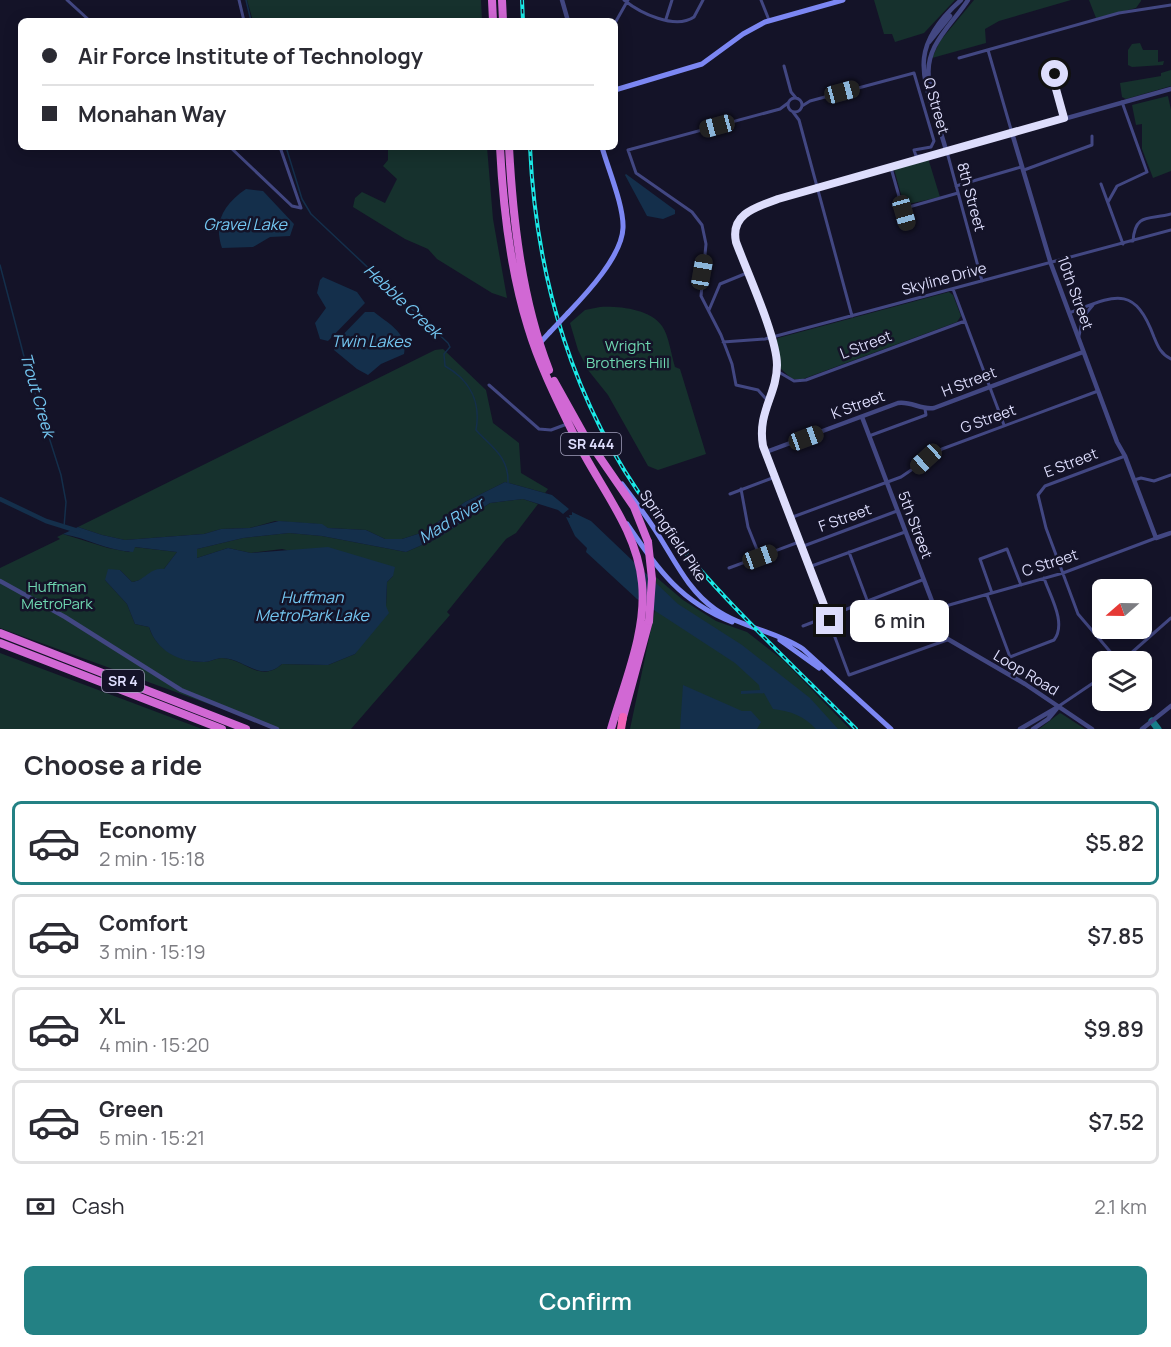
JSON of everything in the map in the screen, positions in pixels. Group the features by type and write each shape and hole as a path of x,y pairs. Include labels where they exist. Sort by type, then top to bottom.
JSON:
{"highway":[{"path":"492,0 494,18"},
{"path":"502,0 503,18"},
{"name":"SR 444","path":"500,150 503,199 511,253 524,313 569,423 633,544 642,577 642,612 611,729"},
{"name":"SR 444","path":"509,150 513,201 538,346 557,387 596,452 638,513 648,542 652,579 649,621 623,717"},
{"path":"525,278 538,326 550,332"},
{"name":"SR 4","path":"0,633 246,729"},
{"name":"SR 4","path":"0,643 222,729"},
{"path":"620,729 623,717"}],"main road":[{"path":"618,89 702,64 743,34 769,20 843,0"},
{"path":"538,346 605,267 622,233 622,218 603,150"},
{"name":"Springfield Pike","path":"596,452 635,501 683,576 704,600 721,613 741,623 794,644 891,729"},
{"name":"Springfield Pike","path":"591,467 649,557 680,592 717,616 785,643 818,667 885,723"}],"street":[{"path":"67,0 87,18"},
{"path":"239,0 243,18"},
{"path":"562,0 567,18"},
{"path":"666,20 672,0"},
{"path":"618,18 626,1 666,20 677,23 688,21 699,11 703,0"},
{"path":"760,0 769,20"},
{"name":"8th Street","path":"938,119 923,72 922,60 927,44 963,0"},
{"name":"8th Street","path":"963,0 938,40 930,58 929,80 982,281"},
{"path":"959,58 1119,13 1171,5"},
{"name":"10th Street","path":"988,50 1051,264 1156,538"},
{"path":"784,66 791,92 789,101 791,111 799,120"},
{"name":"Q Street","path":"791,111 801,108 810,101 912,72 916,77 934,141 933,146 914,151 916,156 925,156"},
{"path":"1057,84 1066,80 1063,72 1055,75 1064,118"},
{"path":"947,640 849,675 766,452 761,428 777,371 776,354 735,237 741,217 753,208 816,187 1171,88"},
{"path":"791,92 798,99 801,108 799,120 852,316"},
{"name":"Q Street","path":"789,101 798,99 810,101"},
{"path":"780,109 789,101"},
{"path":"1108,202 1117,186 1145,175 1147,171 1122,102"},
{"path":"767,400 758,390 736,385 732,364 700,291 706,244 702,225 692,212 636,173 628,150 780,109 791,111"},
{"path":"956,186 1022,169 1092,145 1094,142 1092,136"},
{"path":"233,150 292,206 301,208 281,150"},
{"path":"890,166 908,228"},
{"path":"1101,184 1123,244"},
{"path":"902,209 958,193"},
{"path":"1133,241 1135,227 1141,220 1171,214"},
{"name":"Skyline Drive","path":"723,342 746,343 771,337 1051,264 1171,230"},
{"path":"708,311 720,284 747,273"},
{"path":"953,289 1004,426"},
{"path":"1069,313 1111,298 1123,299 1135,304 1145,315 1159,348 1171,359"},
{"path":"1078,339 1083,317 1097,302"},
{"name":"L Street","path":"777,371 794,381 806,380 965,321"},
{"name":"H Street","path":"869,436 926,415 925,409 1083,352"},
{"path":"489,385 535,426 545,430 569,423"},
{"name":"G Street","path":"790,518 912,471 939,450 1098,391"},
{"name":"K Street","path":"766,452 902,402 925,409"},
{"name":"5th Street","path":"862,417 922,580 947,640"},
{"name":"E Street","path":"1110,651 1080,617 1043,519 1039,491 1045,486 1125,456"},
{"path":"1134,480 1141,478 1154,482 1171,475"},
{"path":"729,494 775,477"},
{"path":"741,489 748,527 760,557"},
{"name":"F Street","path":"801,547 897,512"},
{"path":"808,567 905,532"},
{"name":"C Street","path":"934,609 1063,573 1171,533"},
{"path":"729,568 799,542"},
{"path":"992,593 980,560 1007,549 1021,585"},
{"path":"849,552 867,600"},
{"path":"987,595 1010,657 1054,640 1058,635 1059,621 1044,578"},
{"path":"802,626 922,580"},
{"path":"0,581 64,617 181,690 277,729"},
{"path":"1133,651 1171,618"},
{"name":"Loop Road","path":"947,640 1092,729"},
{"path":"1020,729 1092,684"},
{"path":"1142,729 1171,706"},
{"path":"1033,729 1048,719 1058,707"}],"green space":[{"path":"247,0 481,0 482,18 252,18"},
{"path":"874,0 955,0 924,33 895,42 892,34 884,34"},
{"path":"974,0 1071,0 999,21 985,29 986,43 932,58 940,41"},
{"path":"1089,0 1141,1 1136,8 1096,18"},
{"path":"1140,43 1143,50 1158,50 1158,62 1164,61 1163,65 1132,67 1128,65 1128,50 1132,44"},
{"path":"1171,70 1171,86 1126,99 1122,97 1120,83 1161,76 1161,73"},
{"path":"1168,96 1171,110 1171,171 1153,178 1142,149 1142,124 1136,125 1132,105"},
{"path":"388,150 487,150 493,219 507,298 492,293 437,259 428,249 405,239 353,207 355,198 362,192 385,203 397,179 383,166 388,160"},
{"path":"928,158 940,197 904,205 894,169"},
{"path":"949,292 953,295 961,316 957,322 803,379 792,379 780,368 776,342 778,338"},
{"name":"Wright Brothers Hill","path":"600,307 625,308 642,312 657,320 662,326 675,367 680,369 706,454 658,470 648,466 608,395 588,370 578,350 570,323 585,310"},
{"path":"443,349 486,390 493,423 519,443 521,473 548,489 545,493 505,482 465,502 424,532 402,539 385,539 366,530 275,521 250,528 221,529 204,534 125,540 78,527 435,350"},
{"name":"Huffman MetroPark","path":"523,499 538,504 516,533 506,539 447,612 450,615 351,729 277,729 0,628 0,568 60,539 57,537 63,534 129,552 134,547 177,552 164,569 140,580 132,582 120,570 105,580 127,604 135,624 149,627 157,642 178,657 204,662 220,658 231,659 252,669 266,672 282,664 328,665 355,654 386,606 387,582 393,576 282,549 251,553 228,548 197,558 197,549 243,538 289,533 322,536 406,552 438,538 490,503"},
{"path":"656,577 683,600 716,621 747,632 783,660 850,729 630,729 655,610"},
{"path":"0,653 202,729 0,729"},
{"path":"1060,713 1062,714 1085,729 1039,729"}],"water":[{"path":"626,174 675,210 675,214 663,219 647,216"},
{"name":"Gravel Lake","path":"246,189 263,191 294,224 290,236 270,237 253,247 222,248 219,230 222,214 226,207"},
{"name":"Twin Lakes","path":"323,277 357,292 365,303 328,341 320,339 315,323 326,308 317,293"},
{"name":"Twin Lakes","path":"365,312 374,312 391,325 403,340 404,347 404,354 381,364 368,375 334,350 334,344"},
{"name":"Huffman MetroPark Lake","path":"505,482 552,495 569,509 563,514 558,510 523,499 490,503 438,538 406,552 322,536 289,533 243,538 197,549 197,558 228,548 251,553 328,547 395,567 393,576 387,582 386,606 389,613 355,654 328,665 282,664 274,669 260,671 231,659 220,658 204,662 186,660 170,654 157,643 149,627 135,624 127,604 105,580 108,569 120,570 132,582 137,581 155,570 164,569 177,552 135,547 133,552 124,551 63,534 78,527 125,540 204,534 221,529 250,528 279,521 322,524 328,528 366,530 385,539 402,539 424,532 465,502"},
{"path":"572,512 591,521 678,604 742,645 810,698 838,729 816,729 797,715 773,709 764,693 741,694 741,691 760,690 759,685 735,663 637,599 586,552 587,548 575,536 566,517 570,518 569,515 572,515"},
{"path":"683,685 742,711 751,711 761,722 757,729 680,729"}],"waterway":[{"name":"Hebble Creek","path":"246,0 250,18"},
{"name":"Hebble Creek","path":"287,150 302,199 311,214 448,343 450,347 444,354 445,366 461,378 472,393 477,410 476,430 502,459 506,466 508,483"},
{"name":"Trout Creek","path":"0,265 27,368 61,475 66,502 64,527"},
{"name":"Mad River","path":"0,499 46,521 78,531"}],"taxiway":[{"path":"1152,721 1158,729"}],"railway":[{"path":"522,0 523,18"},
{"path":"530,150 540,244 550,292 580,384 600,428 624,470 652,511 699,569 856,729"}],"route":[{"path":"830,621 763,446 761,421 776,378 776,354 774,343 736,242 737,224 747,211 778,199 1064,118 1056,89 1055,74"}]}
